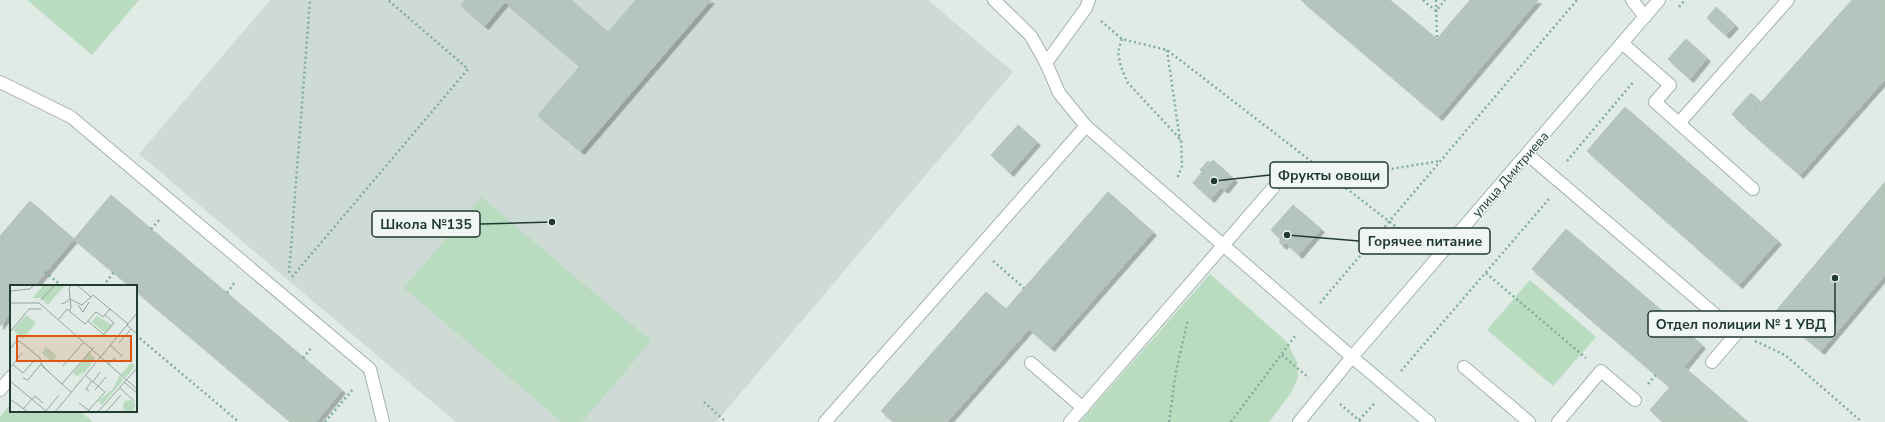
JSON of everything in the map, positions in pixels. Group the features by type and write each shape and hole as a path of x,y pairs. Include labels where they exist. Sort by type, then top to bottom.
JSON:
{"street":[{"path":"994,0 1031,36 1046,63 1059,93 1086,126 1429,422"},
{"path":"1632,0 1645,17"},
{"name":"улица Дмитриева","path":"1299,422 1352,357 1659,0"},
{"path":"1679,123 1788,0"},
{"path":"1046,63 1087,4"},
{"path":"1622,43 1670,85 1655,102 1753,189"},
{"path":"0,82 71,117 370,369 383,422"},
{"path":"825,422 1086,126"},
{"path":"1526,154 1737,333 1712,362"},
{"path":"1070,422 1273,188"},
{"path":"1031,363 1082,408"},
{"path":"1464,367 1529,422"},
{"path":"1558,422 1601,371 1634,400"},
{"path":"0,390 10,378"}],"path":[{"path":"310,0 288,281 468,69 388,0"},
{"path":"1423,0 1436,11"},
{"path":"1436,0 1437,39"},
{"path":"1436,11 1445,0"},
{"path":"1231,422 1282,355 1307,318 1577,0"},
{"path":"1087,4 1122,39 1166,50 1437,258"},
{"path":"1122,39 1118,52 1121,67 1128,83 1180,140"},
{"path":"1166,50 1180,140 1182,166 1170,199"},
{"path":"1388,387 1562,184 1566,162 1647,65"},
{"path":"1273,188 1440,161"},
{"path":"151,229 160,218"},
{"path":"991,259 1024,288"},
{"path":"45,272 61,285"},
{"path":"104,285 114,272"},
{"path":"1486,273 1601,371"},
{"path":"227,293 236,282"},
{"path":"1169,422 1176,371 1190,311"},
{"path":"1737,333 1785,355 1862,422"},
{"path":"137,336 239,422"},
{"path":"303,358 313,346"},
{"path":"324,422 370,369"},
{"path":"704,402 726,422"}],"shaded area":[{"path":"270,0 928,0 1013,72 716,422 456,422 139,154"}],"green space":[{"path":"27,0 139,0 92,55"},
{"path":"481,197 651,341 582,422 562,422 404,288"},
{"path":"1210,274 1286,341 1297,362 1298,377 1291,393 1269,422 1080,422"},
{"path":"1530,280 1596,337 1553,386 1487,330"},
{"path":"10,404 10,412 81,412 93,422 0,422 0,417"}],"building":[{"path":"465,0 571,0 608,32 636,0 711,0 581,151 538,115 580,66 505,2 485,26 461,5"},
{"path":"1301,0 1390,0 1437,39 1470,0 1538,0 1439,117"},
{"path":"1852,0 1885,0 1885,79 1800,175 1742,124"},
{"path":"1716,7 1735,25 1726,35 1707,18"},
{"path":"1686,39 1707,58 1690,79 1668,59"},
{"path":"1751,93 1760,101 1741,123 1732,114"},
{"path":"1625,107 1778,241 1739,285 1587,151"},
{"path":"1018,125 1037,142 1010,173 991,155"},
{"path":"1213,160 1234,179 1225,190 1221,187 1211,199 1193,183 1202,172 1200,170 1208,161 1211,163"},
{"path":"1885,182 1885,275 1821,351 1775,312"},
{"path":"1108,192 1153,232 1051,348 1029,329 947,422 894,422 881,411 986,292 1006,309"},
{"path":"111,195 342,390 316,422 291,422 137,292 137,285 129,285 74,239"},
{"path":"30,201 74,239 35,285 10,285 10,314 0,326 0,236"},
{"path":"1293,205 1321,229 1299,255 1286,243 1283,246 1279,242 1281,239 1271,230"},
{"path":"1566,229 1702,345 1684,367 1748,422 1663,422 1650,410 1670,387 1532,269"}],"place":[{"name":"Фрукты овощи","path":"1214,181"},
{"name":"Школа №135","path":"552,222"},
{"name":"Горячее питание","path":"1287,235"},
{"name":"Отдел полиции № 1 УВД","path":"1835,278"}]}
